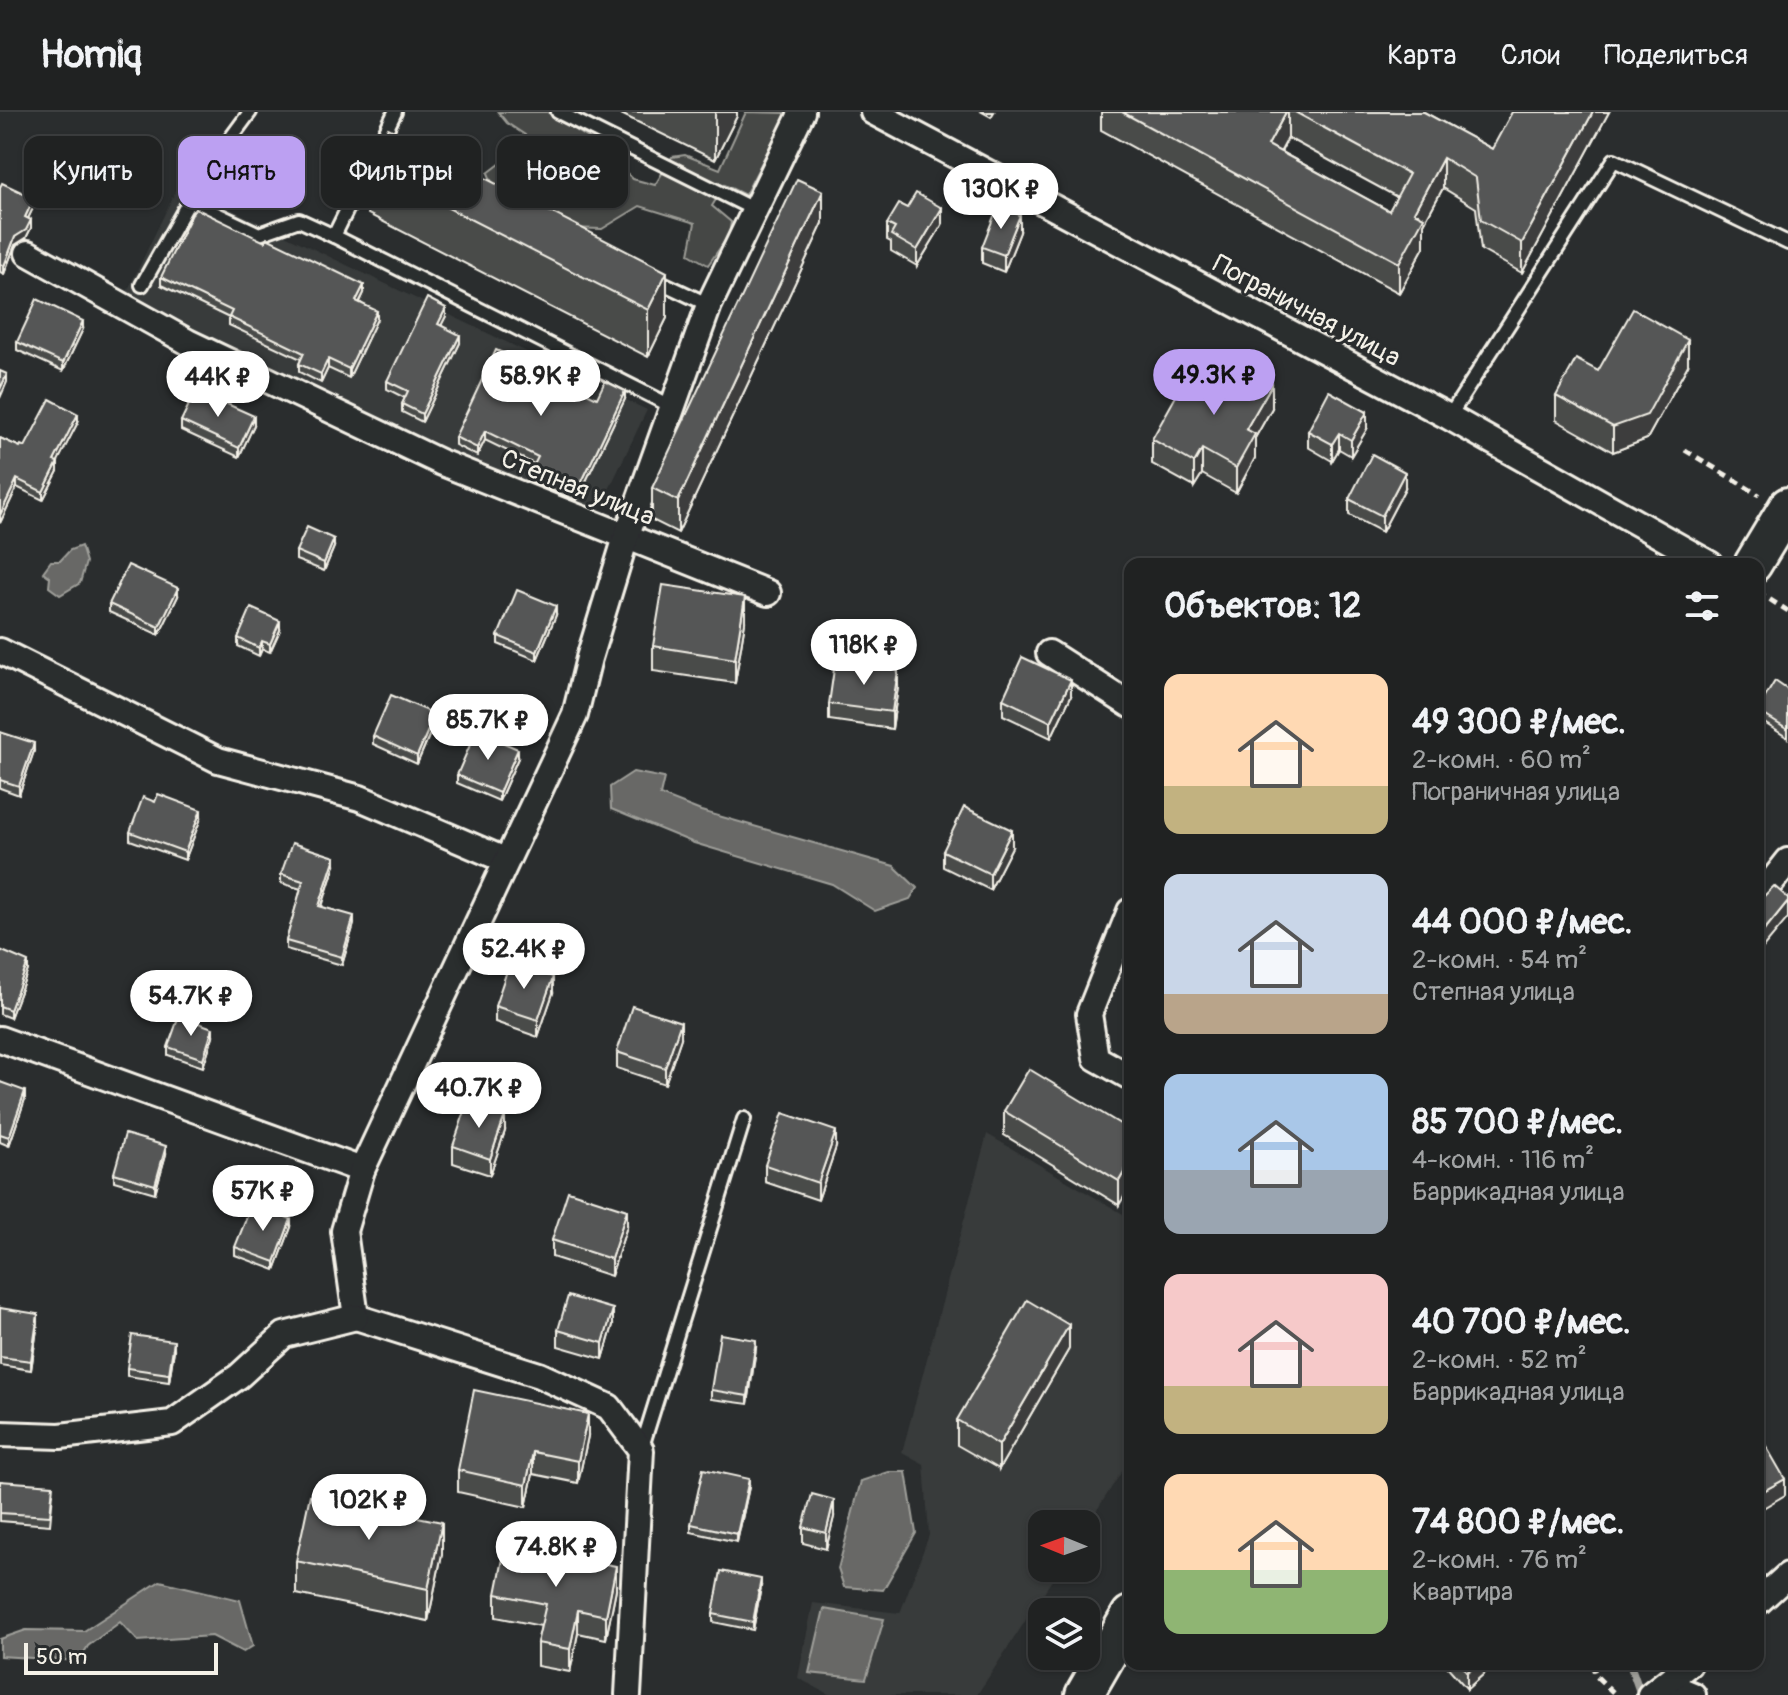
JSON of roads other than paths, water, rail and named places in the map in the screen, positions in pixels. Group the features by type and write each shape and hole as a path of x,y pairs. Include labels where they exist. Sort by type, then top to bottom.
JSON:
{"main road":[{"path":"1757,558 1787,508"},
{"path":"1084,1695 1124,1625"}],"street":[{"path":"356,1317 344,1231 362,1170 575,715 626,537 709,305 802,112"},
{"name":"Пограничная улица","path":"873,112 1449,417 1699,558"},
{"name":"Степная улица","path":"28,253 188,342 426,456 768,593"},
{"path":"0,651 218,760 360,798 505,860"},
{"path":"1049,653 1124,701"},
{"path":"1764,891 1788,861"},
{"path":"1124,926 1089,1014 1096,1058 1124,1074"},
{"path":"0,1039 362,1170"},
{"path":"0,1434 60,1436 172,1423 239,1376 284,1335 356,1317 539,1375 609,1407 641,1450 628,1695"},
{"path":"1764,1597 1788,1575"},
{"path":"1658,1690 1682,1670"},
{"path":"1658,1690 1693,1695"}],"lane":[{"path":"232,136 250,112"},
{"path":"383,136 395,112"},
{"path":"558,112 753,209"},
{"path":"1449,417 1614,160 1788,243"},
{"path":"142,285 185,208"},
{"path":"204,208 259,234 299,220 673,407"},
{"path":"334,236 348,208"},
{"path":"637,271 709,305"},
{"path":"641,1450 744,1119"}],"waterway":[{"path":"1632,1670 1641,1695"}]}
